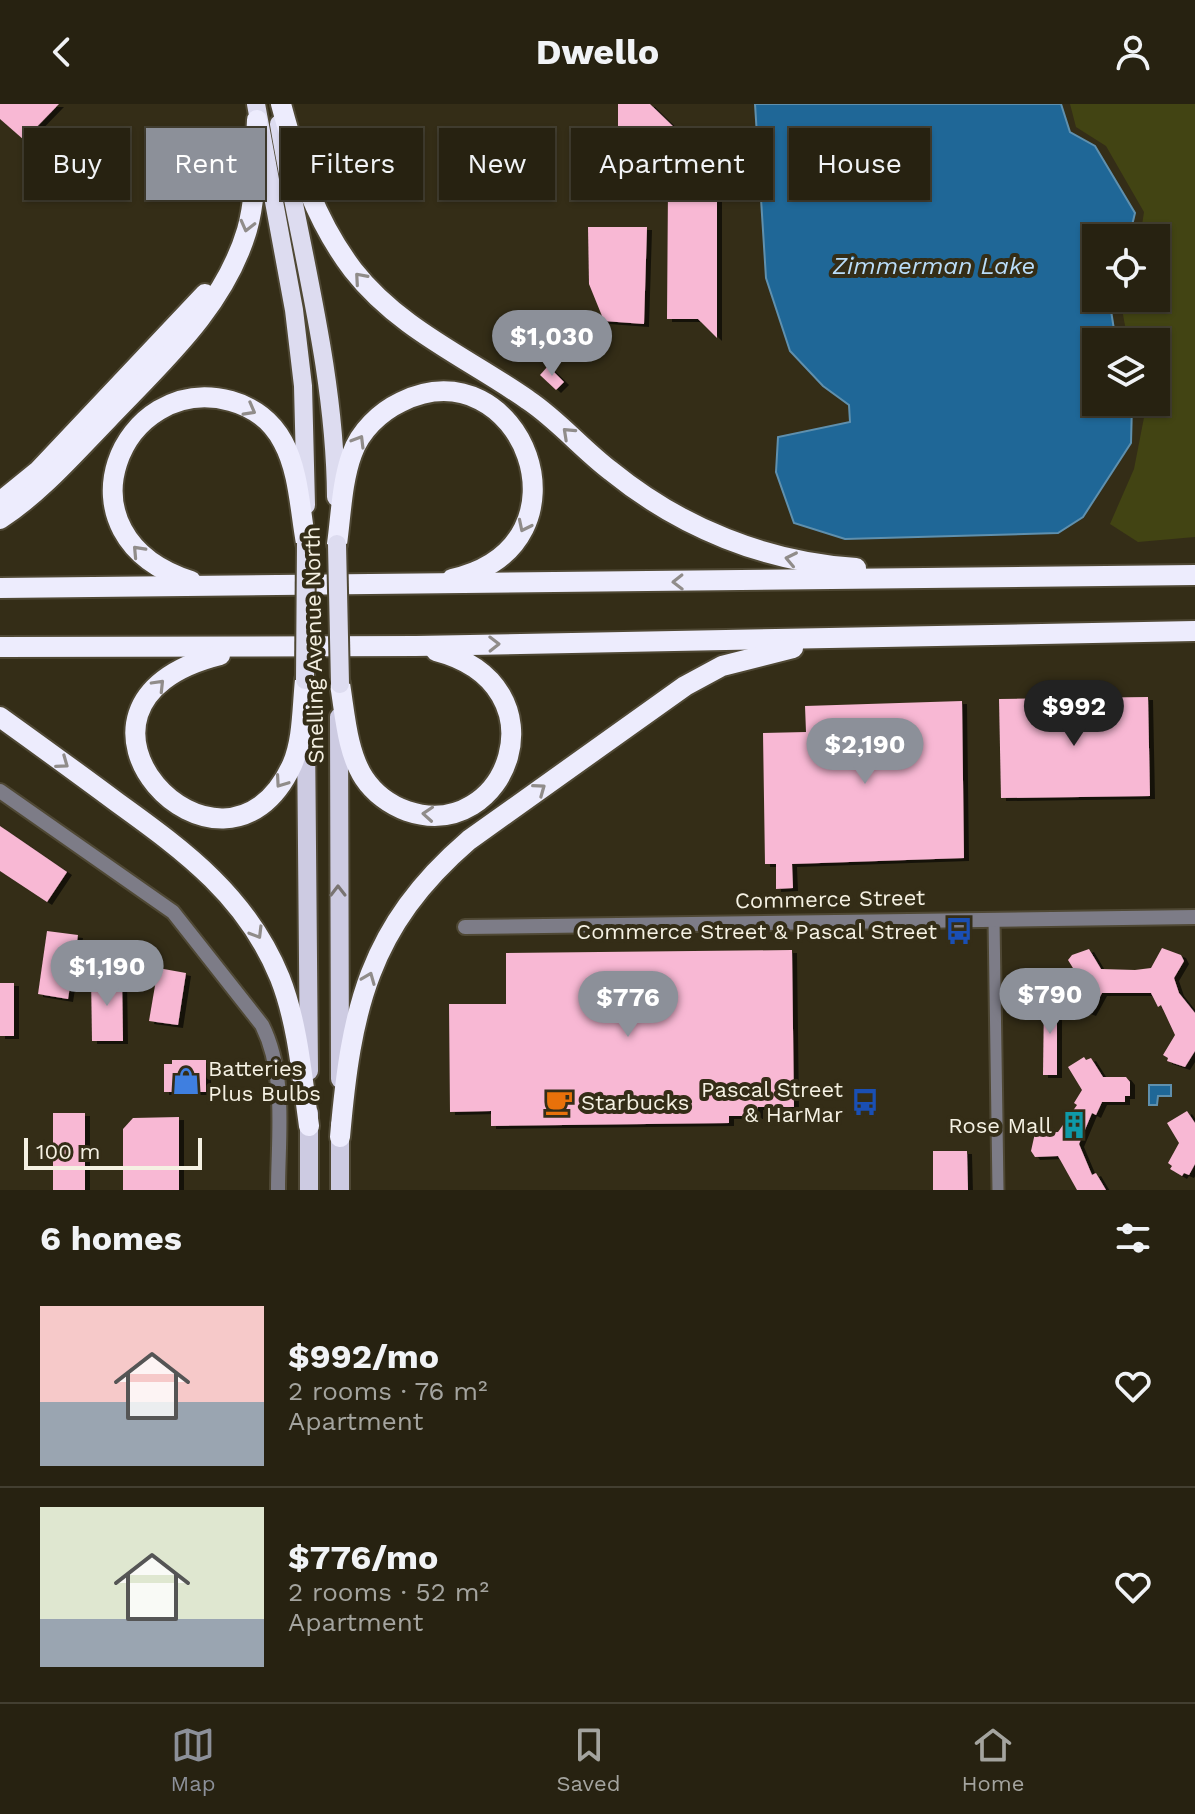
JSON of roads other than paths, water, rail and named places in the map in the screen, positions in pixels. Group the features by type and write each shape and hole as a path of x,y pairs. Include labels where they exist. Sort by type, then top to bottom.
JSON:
{"highway":[{"name":"Snelling Avenue North","path":"279,104 331,394 340,684"},
{"path":"279,104 311,200 336,247 373,292 413,327 530,401 609,470 658,506 727,540 810,563 892,571 1064,576"},
{"name":"Snelling Avenue North","path":"256,112 286,263 303,386 305,680"},
{"path":"0,519 38,491 191,332 217,297 247,229 256,112"},
{"path":"0,502 38,471 233,266"},
{"path":"337,544 352,454 369,426 381,414 423,394 455,394 487,405 513,427 528,453 535,487 529,519 513,546 487,568 454,579 408,586"},
{"path":"206,586 151,564 129,542 115,510 112,488 119,456 137,429 161,409 195,400 225,399 264,418 284,442 306,543"},
{"path":"0,588 408,586 1195,575"},
{"path":"0,647 416,646 913,635 1195,634"},
{"path":"340,1137 350,1037 370,973 410,902 451,855 630,724 713,670 775,651 913,635"},
{"path":"340,684 356,764 374,791 400,809 415,814 441,815 469,806 481,798 504,769 512,734 508,708 492,681 469,663 416,646"},
{"path":"272,647 194,662 173,672 154,688 139,717 137,741 146,775 160,793 186,810 207,816 242,813 267,799 293,763 305,680"},
{"path":"0,717 197,861 236,901 261,939 280,980 295,1036 309,1126"}],"main road":[{"name":"Snelling Avenue North","path":"305,680 309,1190"},
{"name":"Snelling Avenue North","path":"340,684 340,1190"}],"street":[{"path":"0,791 173,912 249,1007 272,1045 277,1069 278,1190"},
{"name":"Commerce Street","path":"465,927 1195,917"},
{"path":"994,919 998,1190"}],"water":[{"name":"Zimmerman Lake","path":"755,104 1061,104 1070,132 1095,146 1135,213 1132,224 1082,224 1082,312 1111,312 1114,328 1082,328 1082,416 1132,416 1131,443 1083,517 1058,533 845,539 794,523 776,472 778,437 850,422 849,405 823,386 790,351 766,278 761,200 773,200 773,128 757,128"},
{"path":"1149,1085 1171,1085 1171,1096 1158,1096 1157,1105 1149,1105"}],"place":[{"name":"Commerce Street & Pascal Street","path":"959,931"},
{"name":"Batteries Plus Bulbs","path":"186,1081"},
{"name":"Starbucks","path":"559,1102"},
{"name":"Pascal Street & HarMar","path":"865,1102"},
{"name":"Rose Mall","path":"1074,1125"}]}
